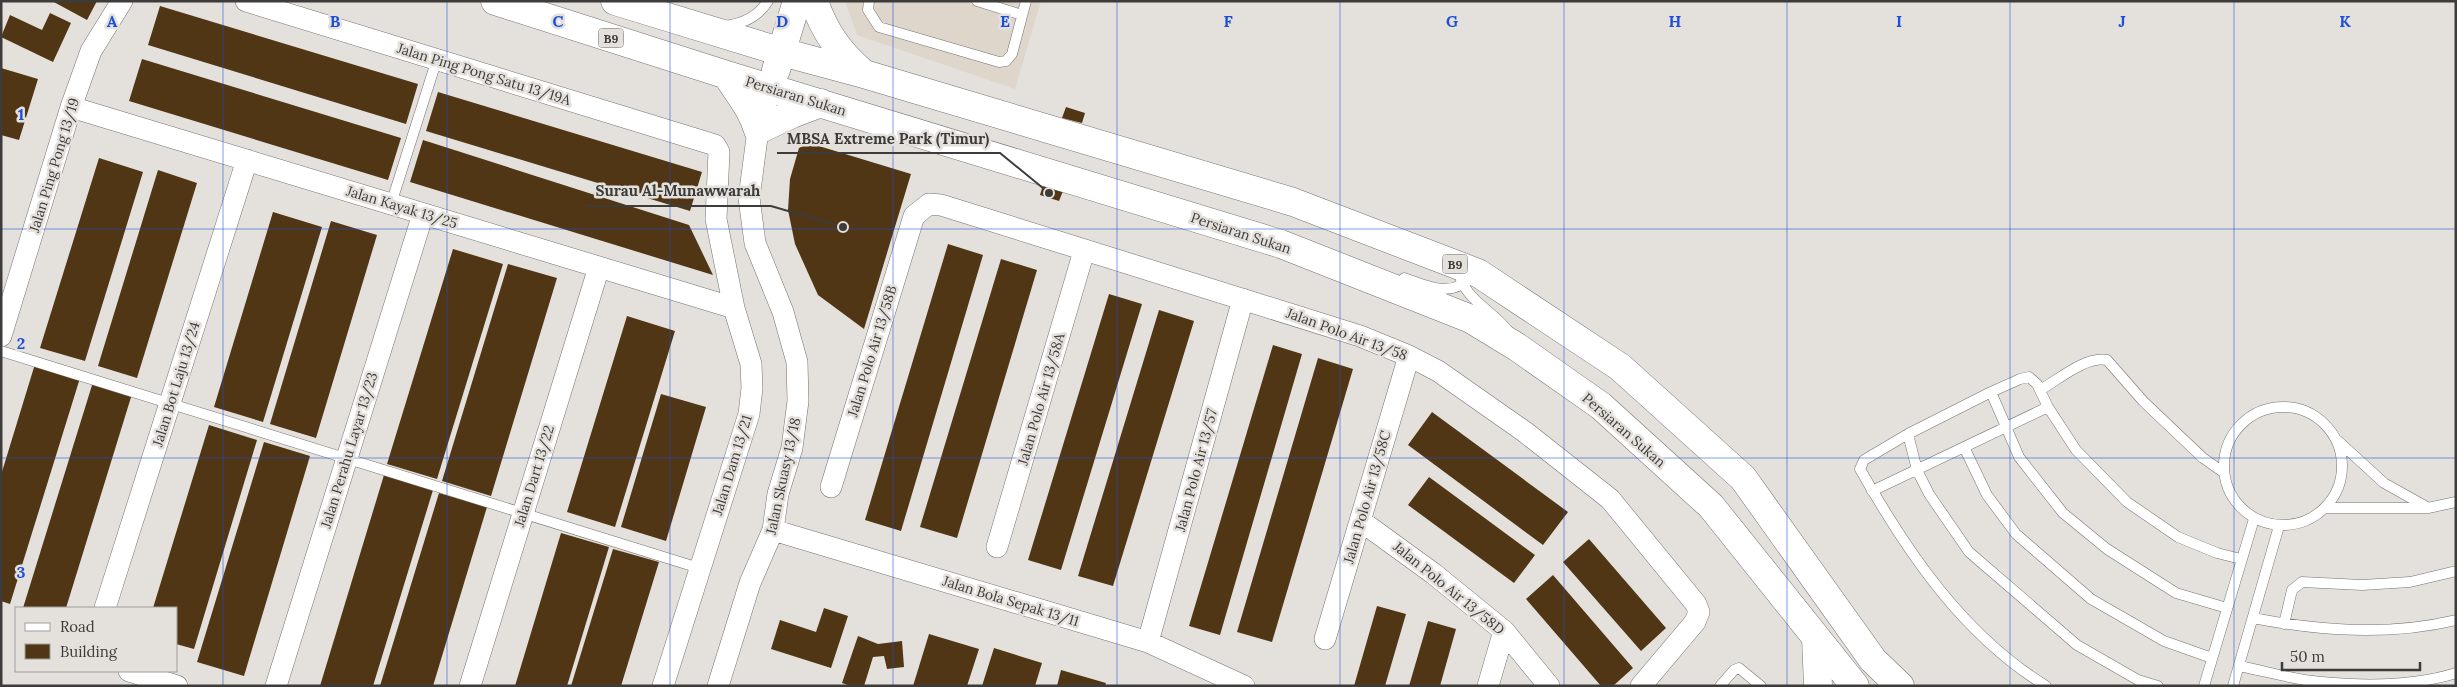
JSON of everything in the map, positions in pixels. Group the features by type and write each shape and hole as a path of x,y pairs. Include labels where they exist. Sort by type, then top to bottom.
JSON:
{"main road":[{"name":"Persiaran Sukan","path":"495,1 727,75 1281,244 1471,319 1517,347 1601,406 1711,506 1816,638 1850,684"},
{"name":"B9","path":"615,1 704,29 864,74 1293,202 1466,274 1620,367 1743,478 1873,660 1899,685"},
{"path":"771,88 797,1"},
{"path":"814,1 829,36 844,57 864,74"},
{"path":"727,75 747,103 758,130 821,103"},
{"path":"1849,628 1855,662 1850,684"},
{"path":"1816,638 1818,686"},
{"path":"1850,684 1865,678 1899,685"}],"street":[{"name":"Jalan Ping Pong 13/19","path":"1,336 71,107 91,51 122,1"},
{"name":"Jalan Ping Pong Satu 13/19A","path":"246,1 708,142 715,145 718,152"},
{"name":"Jalan Skuasy 13/18","path":"718,686 750,583 773,530 778,494 792,448 798,401 796,362 783,312 755,243 749,198 758,130 771,88"},
{"name":"Jalan Kayak 13/25","path":"71,107 734,308"},
{"name":"Jalan Dam 13/21","path":"663,686 749,414 752,388 751,364 734,308 716,219 718,152"},
{"name":"Jalan Bot Laju 13/24","path":"106,607 247,160"},
{"name":"Jalan Polo Air 13/58","path":"914,216 929,204 941,204 1084,251 1360,336 1409,356 1438,371 1525,432 1610,499 1696,604 1699,612 1695,622 1641,686"},
{"name":"Jalan Perahu Layar 13/23","path":"276,686 423,214"},
{"name":"Jalan Polo Air 13/58B","path":"830,487 914,216"},
{"name":"Jalan Polo Air 13/58A","path":"997,547 1084,251"},
{"name":"Jalan Dart 13/22","path":"470,686 599,267"},
{"name":"Jalan Polo Air 13/57","path":"1148,642 1243,299"},
{"name":"Jalan Polo Air 13/58C","path":"1325,639 1409,356"},
{"name":"Jalan Polo Air 13/58D","path":"1361,521 1434,574 1504,631 1549,686"},
{"name":"Jalan Bola Sepak 13/11","path":"773,530 1148,642 1244,686"},
{"path":"1488,686 1504,631"},
{"path":"133,672 177,686"}],"lane":[{"path":"704,29 737,25 762,10 768,1"},
{"path":"869,1 868,10 879,27 999,62 1006,61 1012,54 1025,2"},
{"path":"977,1 1022,15"},
{"path":"391,204 437,59"},
{"path":"1355,273 1402,278 1440,290 1466,274 1477,303 1500,320 1517,347"},
{"path":"1,351 699,568"},
{"path":"2040,390 2098,358 2107,360 2143,401 2202,458 2224,472"},
{"path":"2046,686 2030,676 1975,632 1918,563 1860,469 1864,460 1908,434 1991,392 2029,377 2040,390 2048,407 2076,450 2127,502 2178,537 2217,553 2242,559"},
{"path":"1991,392 2018,457 2063,513 2107,549 2176,593 2227,608"},
{"path":"1872,491 2048,407"},
{"path":"2428,508 2384,483 2337,440 2325,423 2308,411 2293,407 2273,407 2254,414 2238,427 2227,444 2224,472 2232,499 2254,519 2279,526 2298,524 2326,508 2428,508 2456,502"},
{"path":"1908,434 1917,470 1929,494 1969,552 2077,645 2138,680 2158,686"},
{"path":"2326,508 2341,481 2342,460 2337,440"},
{"path":"1964,447 1987,495 2016,534 2091,599 2164,641 2212,658"},
{"path":"2204,686 2254,519"},
{"path":"2233,686 2279,526"},
{"path":"2284,624 2292,590 2302,582 2362,585 2410,582 2456,571"},
{"path":"2253,618 2304,628 2363,631 2426,627 2456,620"},
{"path":"2239,666 2321,682 2382,684 2442,677 2456,673"},
{"path":"1720,686 1734,670 1739,668 1761,686"}],"shaded area":[{"path":"845,1 1041,1 1015,89 857,35"}],"building":[{"path":"52,1 97,1 87,20"},
{"path":"160,6 418,84 406,124 148,45"},
{"path":"50,13 71,23 53,62 1,37 10,15 42,30"},
{"path":"142,59 401,138 388,180 129,101"},
{"path":"1,68 38,79 19,140 1,135"},
{"path":"438,92 702,172 690,211 426,131"},
{"path":"1066,107 1085,113 1082,123 1062,118"},
{"path":"423,140 689,225 713,275 410,182"},
{"path":"809,143 911,174 864,329 818,295 795,244 788,210 790,179 799,148"},
{"path":"99,158 143,172 85,361 40,348"},
{"path":"158,170 197,183 137,378 98,366"},
{"path":"1043,185 1063,191 1059,201 1040,195"},
{"path":"273,212 322,227 263,422 214,407"},
{"path":"331,221 377,235 316,438 270,424"},
{"path":"948,244 983,255 901,531 865,520"},
{"path":"453,249 503,264 437,479 387,464"},
{"path":"1001,259 1037,270 957,538 920,527"},
{"path":"508,264 557,278 491,496 442,481"},
{"path":"1109,294 1142,304 1061,570 1028,560"},
{"path":"1159,310 1194,321 1113,586 1078,576"},
{"path":"627,316 675,331 615,527 567,512"},
{"path":"1273,345 1302,354 1220,635 1189,626"},
{"path":"1318,358 1353,369 1272,642 1237,632"},
{"path":"35,364 80,378 10,604 1,601 1,475"},
{"path":"93,382 132,394 66,607 23,607"},
{"path":"661,394 706,407 666,541 621,527"},
{"path":"1432,412 1568,512 1543,545 1408,445"},
{"path":"209,425 257,440 194,649 178,645 178,607 153,607"},
{"path":"264,442 310,456 244,676 197,662"},
{"path":"384,475 433,490 373,686 320,686"},
{"path":"1429,477 1535,555 1514,583 1408,505"},
{"path":"439,493 487,507 433,686 380,686"},
{"path":"561,533 609,547 567,686 515,686"},
{"path":"1589,539 1666,628 1641,651 1563,562"},
{"path":"613,549 659,562 621,686 571,686"},
{"path":"1553,575 1633,668 1613,686 1601,686 1526,599"},
{"path":"1377,606 1406,614 1385,686 1354,686"},
{"path":"824,608 848,616 831,668 771,649 780,620 816,632"},
{"path":"1428,621 1456,629 1440,686 1409,686"},
{"path":"929,634 979,649 967,686 913,686"},
{"path":"858,636 878,644 902,641 904,667 887,669 884,656 873,657 864,686 851,686 842,683"},
{"path":"994,648 1042,663 1035,686 982,686"},
{"path":"1061,670 1106,683 1105,686 1057,686"}],"place":[{"name":"MBSA Extreme Park (Timur)","path":"1049,193"},
{"name":"Surau Al-Munawwarah","path":"843,227"}]}
